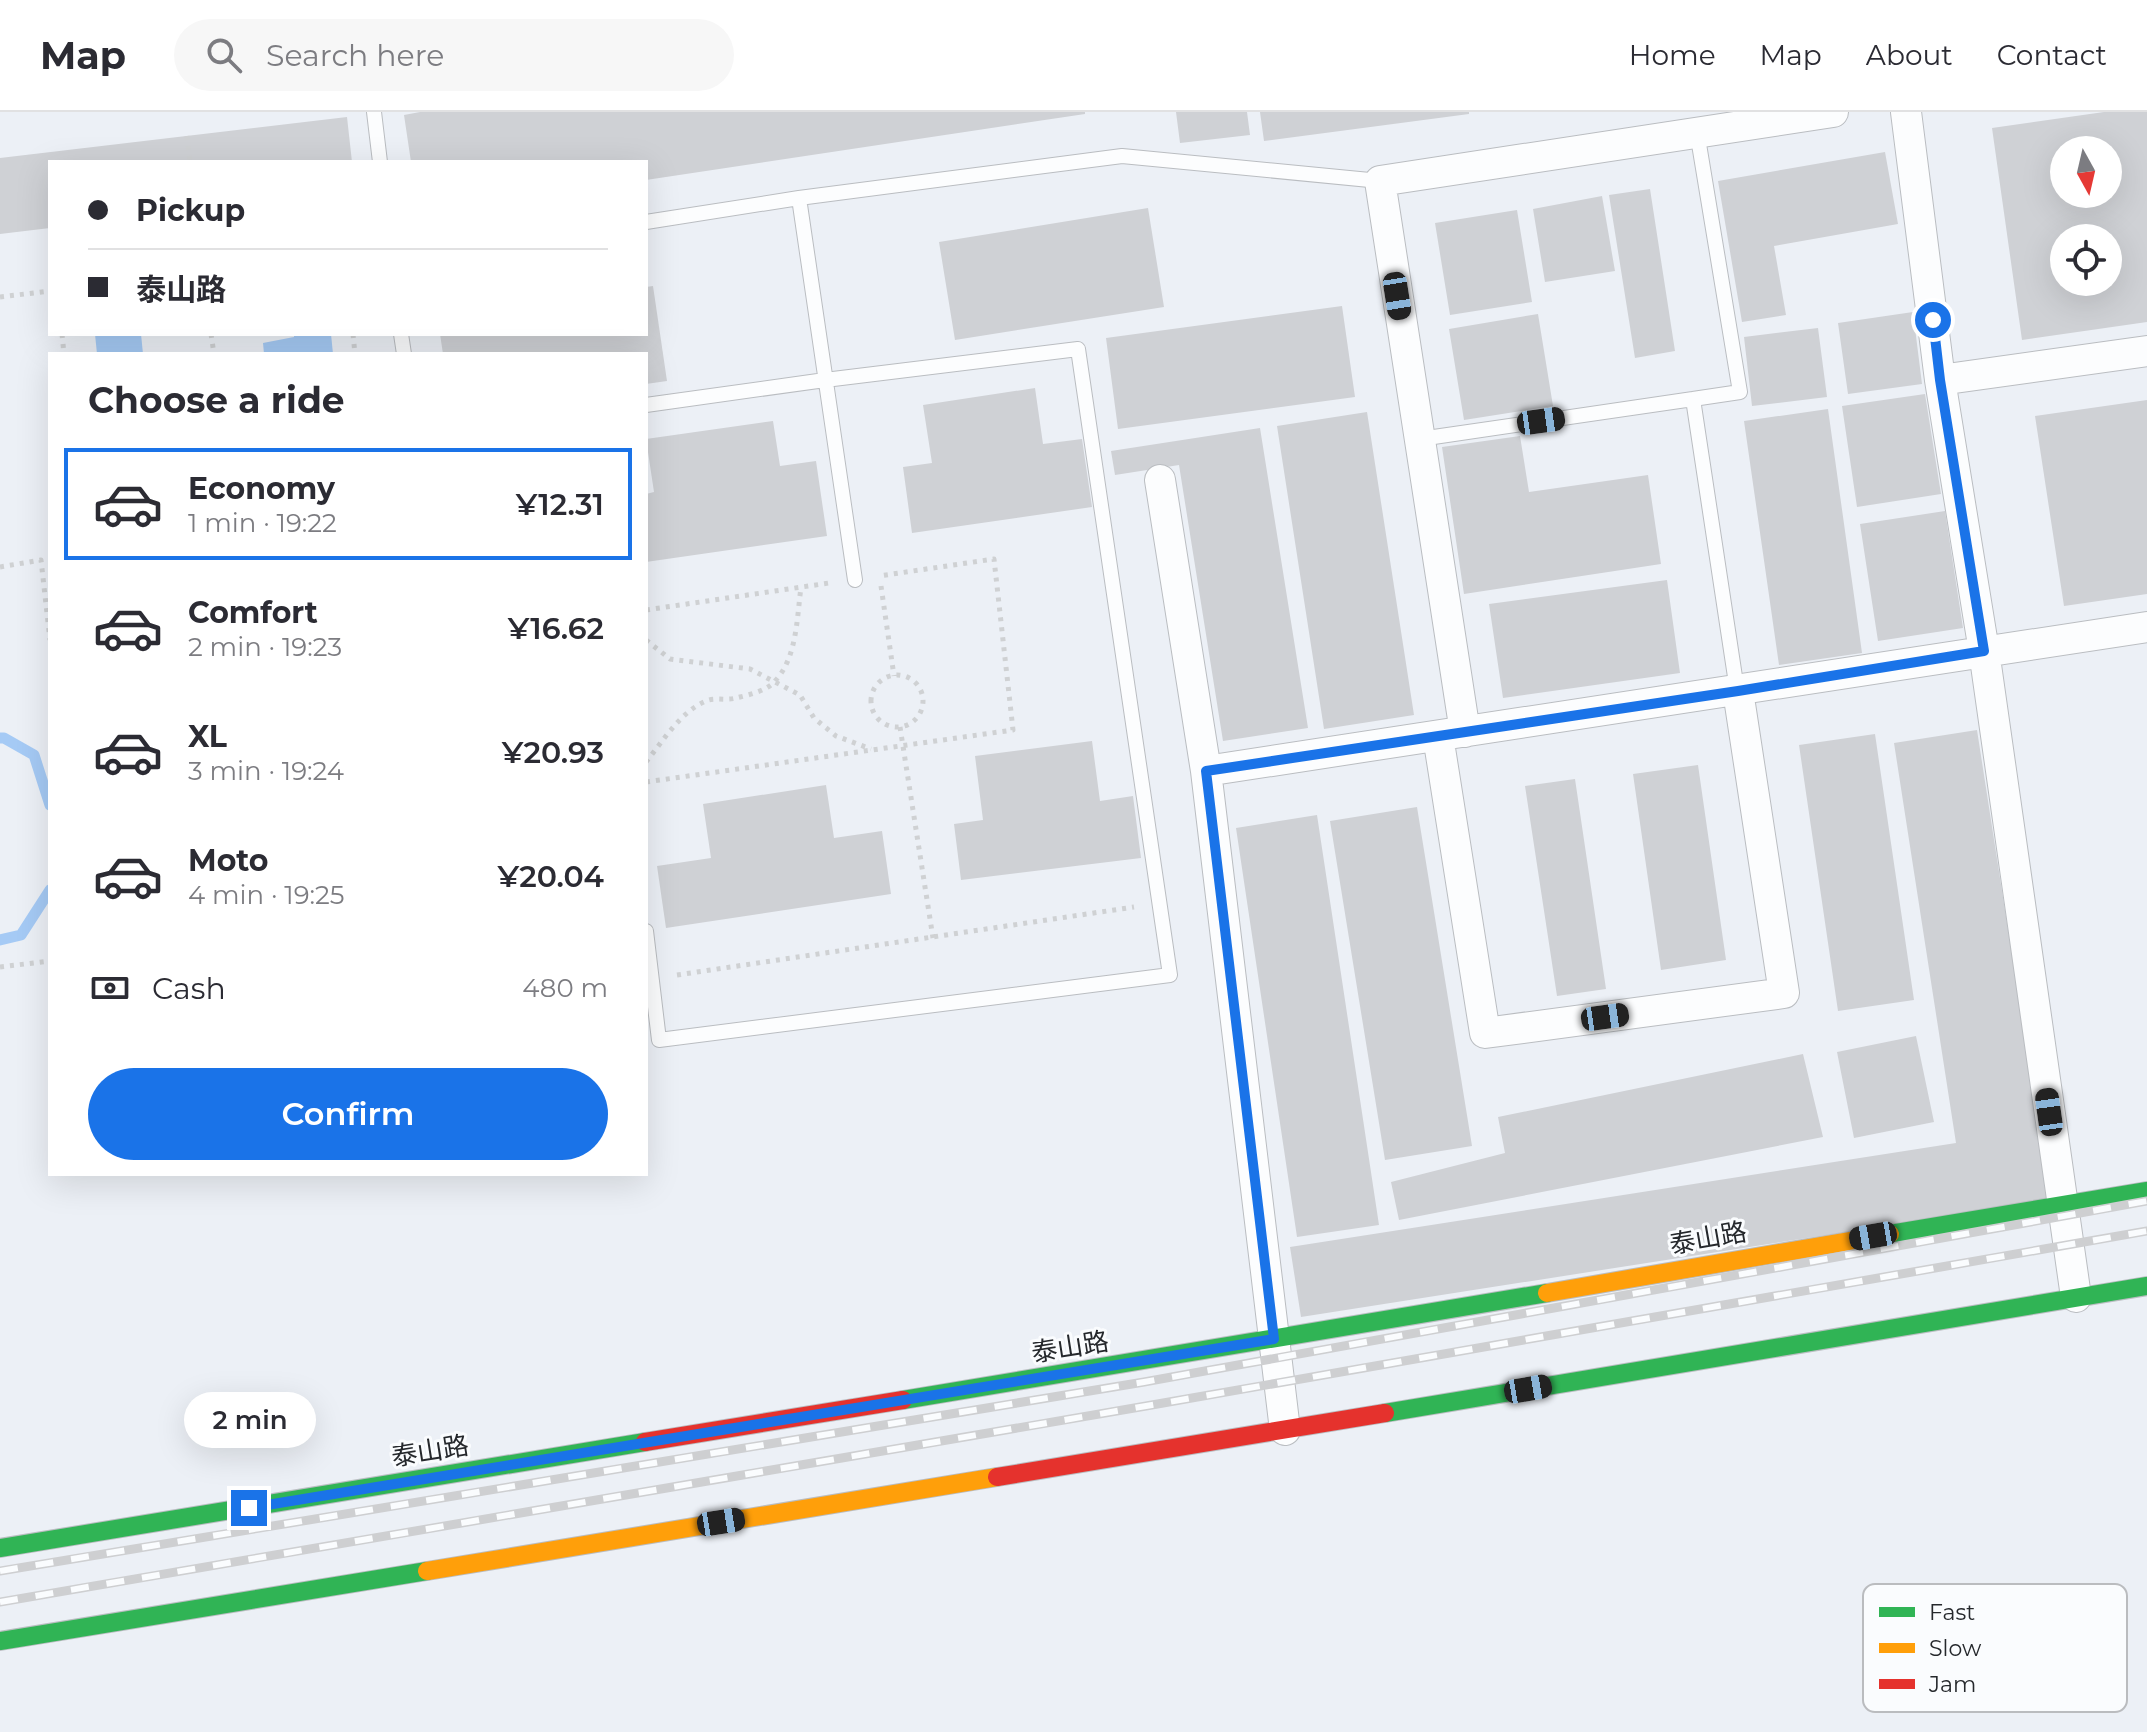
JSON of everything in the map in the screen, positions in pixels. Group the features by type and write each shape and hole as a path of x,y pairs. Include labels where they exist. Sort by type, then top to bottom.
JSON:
{"street":[{"path":"1738,691 1784,993 1485,1033 1420,439 1380,181 1833,112"},
{"path":"1906,112 1940,380 1984,651 2076,1297"},
{"path":"1940,380 2147,351"},
{"path":"1160,480 1206,771 1285,1430"},
{"path":"1206,771 2147,627"},
{"name":"泰山路","path":"0,1548 1274,1339 2147,1191"},
{"path":"0,1641 2147,1286"}],"lane":[{"path":"374,112 380,160"},
{"path":"1420,439 1740,392 1697,132"},
{"path":"648,222 799,198 1122,156 1380,181"},
{"path":"799,198 855,580"},
{"path":"648,405 1078,349 1170,975 659,1040 648,947"},
{"path":"1693,399 1738,691"}],"path":[{"path":"187,136 190,160"},
{"path":"0,297 48,291"},
{"path":"648,610 994,559 1013,730 648,782"},
{"path":"0,567 41,560 48,622"},
{"path":"880,576 894,676"},
{"path":"648,760 685,714 708,699 733,699 775,682 789,657 801,587"},
{"path":"648,642 670,659 750,669 800,695 814,718 836,736 872,750"},
{"path":"894,676 907,677 923,696 920,713 915,720 900,727 882,723 876,717 871,701 877,685 894,676"},
{"path":"900,727 933,938"},
{"path":"652,979 1159,903"},
{"path":"0,967 48,961"}],"water":[{"path":"95,336 141,336 143,352 97,352"},
{"path":"331,336 333,352 264,352 263,343 294,337"}],"building":[{"path":"420,112 1085,112 648,180 648,160 411,160 404,115"},
{"path":"1176,112 1247,112 1250,135 1180,143"},
{"path":"1260,112 1469,112 1469,114 1264,141"},
{"path":"2104,112 2147,112 2147,322 2022,340 1992,128"},
{"path":"347,117 352,160 48,160 48,228 0,234 0,158"},
{"path":"1885,152 1898,224 1774,246 1786,315 1742,322 1718,181"},
{"path":"1650,189 1675,351 1635,358 1609,195"},
{"path":"1602,196 1615,271 1545,282 1533,209"},
{"path":"1148,208 1164,307 955,340 939,242"},
{"path":"1517,210 1532,302 1450,315 1435,223"},
{"path":"653,286 667,381 648,384 648,352 443,352 440,336 648,336 648,287"},
{"path":"1342,306 1355,397 1118,429 1106,338"},
{"path":"1913,312 1922,384 1848,394 1838,323"},
{"path":"1538,314 1553,406 1464,420 1449,329"},
{"path":"1818,328 1827,397 1752,406 1744,337"},
{"path":"1035,388 1043,444 1082,439 1092,507 912,533 903,467 932,463 923,405"},
{"path":"1925,394 1941,494 1857,507 1842,406"},
{"path":"2147,400 2147,594 2064,606 2035,416"},
{"path":"1828,409 1862,653 1779,665 1744,421"},
{"path":"1367,412 1414,715 1324,729 1277,426"},
{"path":"773,421 780,466 816,461 827,536 648,562 648,494 654,492 648,439"},
{"path":"1260,428 1308,728 1223,741 1179,465 1115,475 1111,451"},
{"path":"1520,436 1529,492 1648,475 1661,564 1464,594 1442,447"},
{"path":"1945,511 1963,628 1878,641 1860,524"},
{"path":"1667,580 1680,673 1503,698 1489,604"},
{"path":"1977,730 2050,1200 1301,1317 1290,1247 1956,1143 1894,743"},
{"path":"1875,734 1914,1000 1838,1011 1799,745"},
{"path":"1092,741 1100,801 1133,796 1141,858 961,880 954,824 983,820 975,756"},
{"path":"1698,765 1726,960 1661,970 1633,774"},
{"path":"1575,779 1606,989 1557,996 1525,786"},
{"path":"826,785 834,838 882,831 891,894 666,928 657,866 711,858 703,804"},
{"path":"1417,807 1472,1146 1385,1160 1330,821"},
{"path":"1317,815 1379,1225 1297,1237 1236,828"},
{"path":"1916,1036 1934,1122 1854,1138 1837,1052"},
{"path":"1803,1054 1823,1137 1399,1220 1391,1182 1505,1153 1498,1117"}],"waterway":[{"path":"0,738 34,755 48,799"},
{"path":"0,940 21,935 48,893"}],"railway":[{"path":"0,1571 1144,1382 2147,1201"},
{"path":"0,1602 2147,1231"}],"traffic: fast":[{"path":"1890,1234 2147,1191"},
{"path":"1385,1413 2147,1286"},
{"path":"903,1400 1547,1293"},
{"path":"0,1548 645,1442"},
{"path":"0,1641 427,1571"}],"traffic: slow":[{"path":"1547,1293 1890,1234"},
{"path":"427,1571 997,1477"}],"traffic: jam":[{"path":"645,1442 903,1400"},
{"path":"997,1477 1385,1413"}],"route":[{"path":"249,1508 1274,1339 1206,771 1984,651 1933,320"}]}
